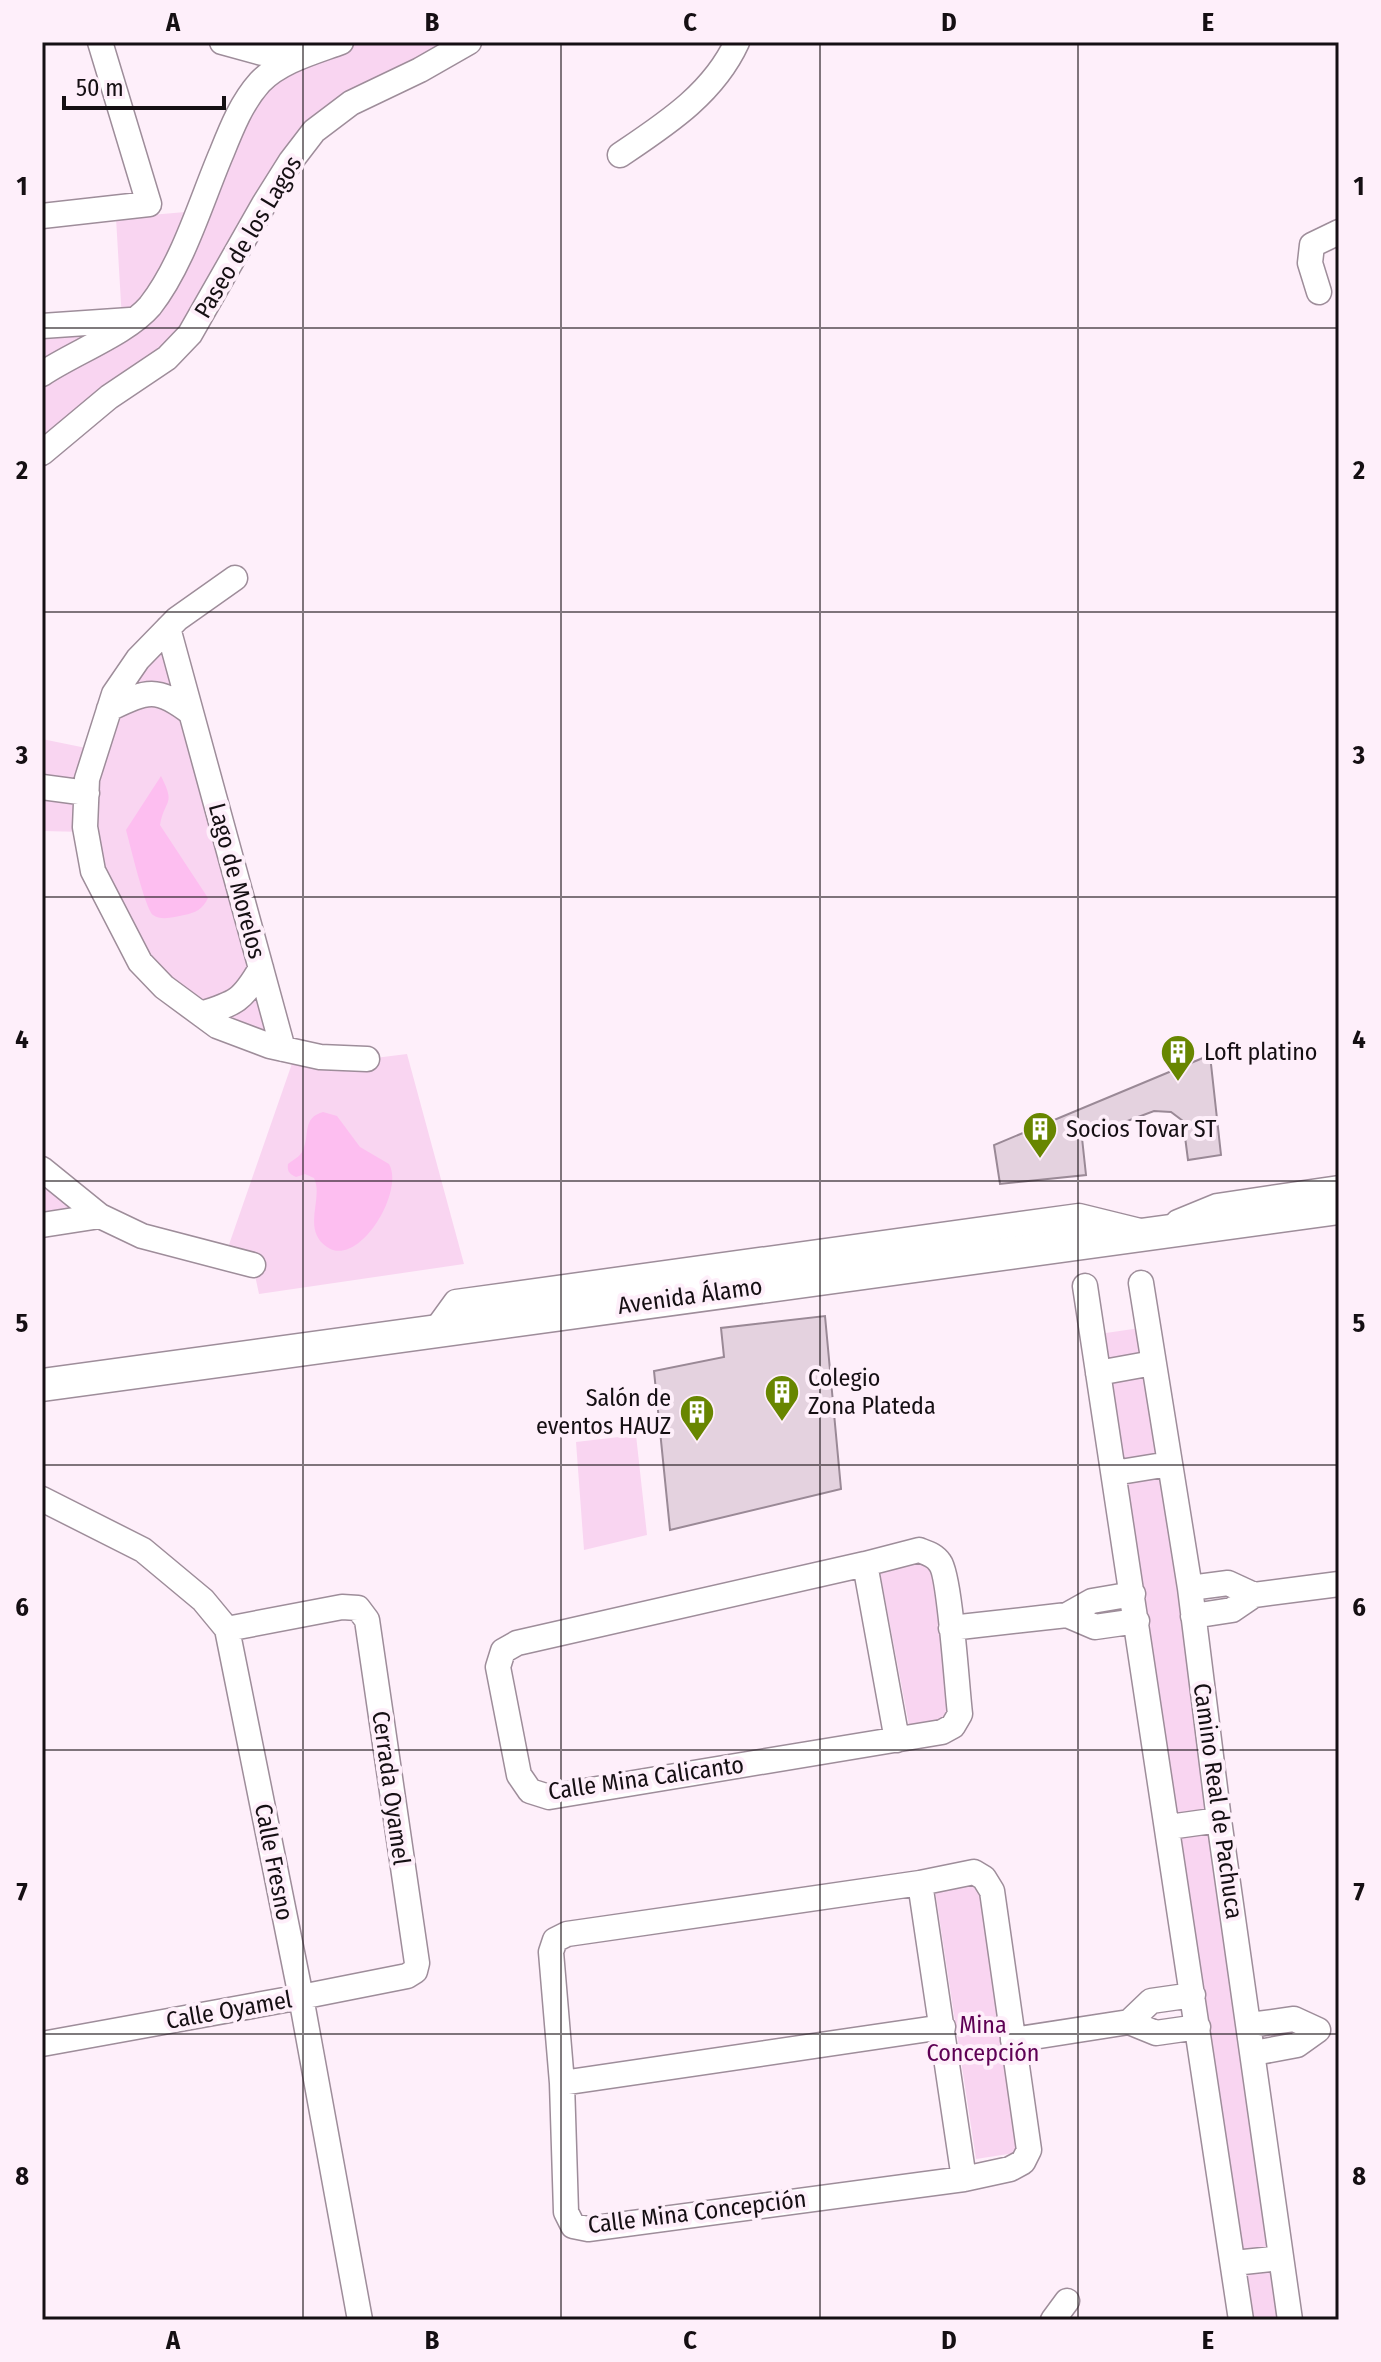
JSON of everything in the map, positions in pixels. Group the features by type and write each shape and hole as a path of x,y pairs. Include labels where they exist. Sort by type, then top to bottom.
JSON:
{"street":[{"path":"42,216 149,204 100,42"},
{"name":"Paseo de los Lagos","path":"222,42 262,53 311,53"},
{"name":"Paseo de los Lagos","path":"42,374 65,358 110,335 147,309 180,253 238,114 261,81 296,59 341,42"},
{"name":"Paseo de los Lagos","path":"42,453 109,397 167,358 190,334 264,204 314,131 351,103 469,42"},
{"path":"620,155 670,122 705,92 731,56 737,42"},
{"path":"1319,292 1310,263 1312,245 1339,232"},
{"path":"42,326 132,319"},
{"path":"235,578 168,628 138,659 114,694 87,779 85,827 93,871 140,962 164,987 217,1026 283,1049 320,1057 367,1059"},
{"name":"Lago de Morelos","path":"168,628 283,1049"},
{"path":"109,709 136,696 151,693 169,696 191,713"},
{"path":"42,787 87,793"},
{"path":"201,1014 243,997 261,968"},
{"path":"42,1169 100,1216 142,1236 253,1265"},
{"path":"1152,1234 1217,1206 1339,1188"},
{"name":"Avenida Álamo","path":"42,1385 1339,1208"},
{"path":"42,1225 100,1216"},
{"name":"Camino Real de Pachuca","path":"1141,1283 1190,1588 1219,1820 1290,2320"},
{"path":"1085,1286 1241,2320"},
{"path":"1098,1373 1153,1363"},
{"path":"1114,1473 1169,1464"},
{"name":"Calle Fresno","path":"42,1499 143,1550 203,1600 227,1629 301,1997 360,2320"},
{"name":"Calle Mina Calicanto","path":"919,1550 934,1556 942,1565 951,1628 960,1714 953,1726 942,1732 549,1797 530,1791 519,1775 498,1667 503,1651 517,1643 919,1550"},
{"path":"865,1564 897,1740"},
{"path":"1190,1588 1228,1583 1254,1595"},
{"path":"1193,1616 1232,1610 1254,1595 1339,1584"},
{"path":"951,1628 1067,1615 1092,1601 1133,1594"},
{"name":"Cerrada Oyamel","path":"227,1629 342,1607 358,1608 367,1620 417,1963 415,1971"},
{"path":"1067,1615 1095,1627 1137,1621"},
{"path":"1169,1827 1219,1820"},
{"name":"Calle Mina Concepción","path":"974,1872 984,1878 992,1891 1013,2040 1029,2150 1023,2162 1010,2169 964,2179 588,2229 573,2226 566,2212 562,2083 551,1952 555,1940 567,1934 920,1883 974,1872"},
{"path":"920,1883 964,2179"},
{"name":"Calle Oyamel","path":"42,2044 301,1997 407,1976 415,1971"},
{"path":"1129,2022 1151,2001 1193,1995"},
{"path":"1250,2025 1294,2019 1329,2028"},
{"path":"1013,2040 1129,2022 1156,2033 1198,2027"},
{"path":"562,2083 943,2027"},
{"path":"1254,2053 1297,2045 1329,2028"},
{"path":"1234,2263 1281,2258"}],"green space":[{"path":"341,42 469,42 314,131 190,334 42,453 42,326 122,320 116,218 197,211 261,81"},
{"path":"168,628 283,1049 164,987 86,832 42,831 42,739 96,750"},
{"path":"296,1052 367,1059 407,1054 464,1264 259,1294 253,1266 224,1259"},
{"path":"42,1169 100,1216 42,1225"},
{"path":"1147,1327 1290,2320 1241,2320 1092,1335"},
{"path":"636,1435 647,1535 584,1550 576,1442"},
{"path":"931,1559 956,1717 909,1725 879,1567"},
{"name":"Mina Concepción","path":"982,1881 1021,2152 976,2159 935,1890"}],"shaded area":[{"path":"161,776 169,798 160,825 208,898 195,912 164,918 156,917 150,910 126,830"},
{"path":"323,1112 337,1116 360,1147 389,1164 392,1176 391,1191 376,1224 365,1238 340,1251 327,1247 315,1231 317,1195 314,1178 305,1174 296,1177 288,1169 288,1164 303,1150 309,1122"}],"building":[{"path":"1210,1055 1221,1155 1188,1160 1183,1121 1171,1112 1154,1111 1082,1138 1086,1175 1000,1184 994,1145"},
{"name":"Colegio Zona Plateda","path":"825,1316 841,1489 670,1530 654,1371 724,1357 721,1328"}],"place":[{"name":"Loft platino","path":"1178,1083"},
{"name":"Socios Tovar ST","path":"1040,1160"},
{"name":"Colegio Zona Plateda","path":"782,1423"},
{"name":"Salón de eventos HAUZ","path":"697,1443"}]}
